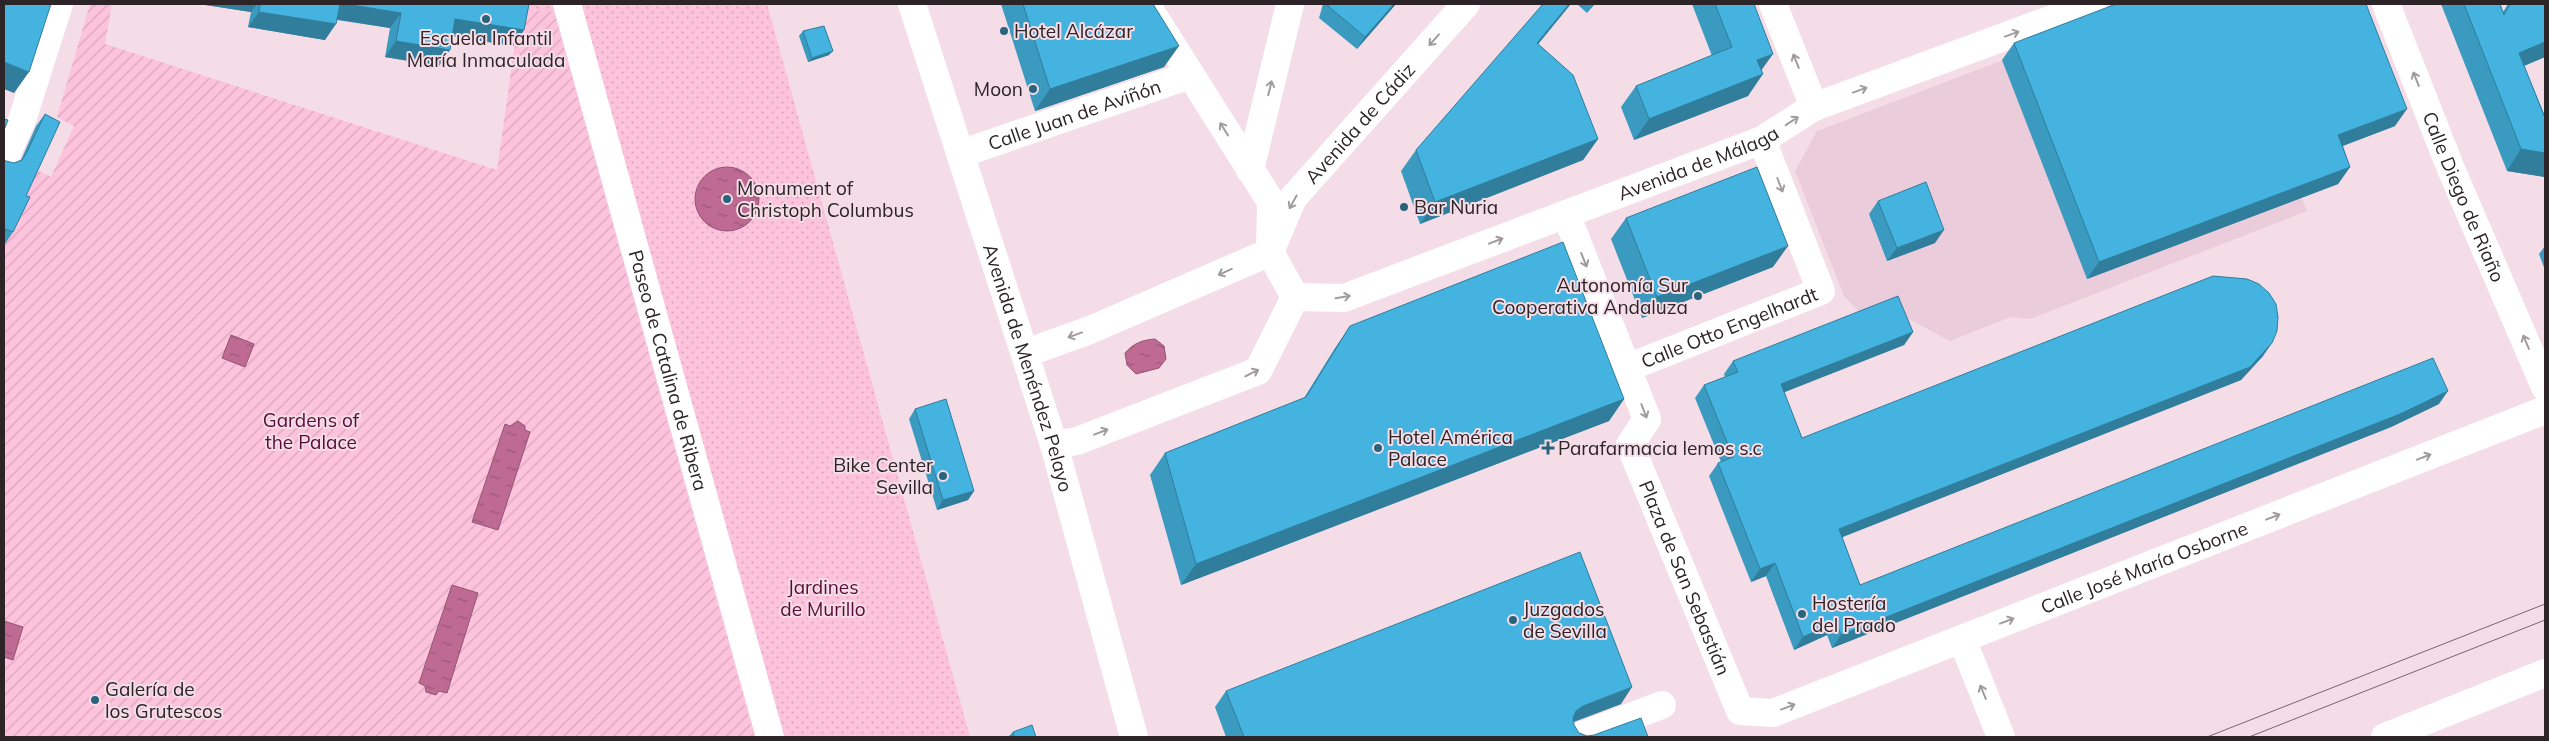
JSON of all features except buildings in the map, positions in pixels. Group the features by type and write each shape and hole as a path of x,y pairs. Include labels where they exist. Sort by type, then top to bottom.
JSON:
{"street":[{"path":"4,159 22,120 59,4"},
{"name":"Paseo de Catalina de Ribera","path":"567,4 770,737"},
{"name":"Avenida de Menéndez Pelayo","path":"912,4 1026,353 1054,445 1134,737"},
{"path":"1054,445 1077,441 1258,371 1295,296 1270,252 1271,202 1146,4"},
{"path":"1250,170 1290,4"},
{"name":"Avenida de Cádiz","path":"1270,252 1293,198 1466,4"},
{"path":"1773,4 1814,107"},
{"name":"Avenida de Málaga","path":"1295,296 1344,298 1762,140 1814,107 2093,4"},
{"name":"Calle Diego de Riaño","path":"2386,4 2451,169 2545,387"},
{"name":"Calle Juan de Aviñón","path":"960,154 1190,75"},
{"name":"Calle Otto Engelhardt","path":"1627,368 1821,291 1762,140"},
{"path":"1566,214 1627,368"},
{"path":"1026,353 1090,330 1270,252"},
{"name":"Plaza de San Sebastián","path":"1627,368 1647,419 1630,444 1740,712"},
{"name":"Calle José María Osborne","path":"1740,712 1773,713 2545,410"},
{"path":"1962,638 2001,737"},
{"path":"2385,737 2545,673"},
{"path":"1576,737 1662,705"}],"shaded area":[{"path":"2150,4 2224,4 2307,211 2030,319 2011,317 1950,341 1890,309 1865,318 1844,296 1795,171 1817,131"}],"green space":[{"name":"Gardens of the Palace","path":"90,4 112,4 105,44 497,170 520,8 554,12 754,737 4,737 4,243 35,169 51,177 74,126 57,117"},
{"name":"Jardines de Murillo","path":"492,4 767,4 970,737 754,737 554,12"}],"water":[{"path":"727,167 739,169 750,176 757,187 759,199 757,211 750,222 739,229 727,231 715,229 704,222 697,211 695,199 697,187 704,176 715,169"},
{"path":"231,335 254,344 245,367 222,358"},
{"path":"1155,339 1164,346 1166,359 1159,368 1136,374 1127,365 1125,353 1138,343"},
{"path":"518,421 525,426 525,430 530,432 498,530 472,522 505,424 510,426"},
{"path":"452,585 478,593 447,693 439,691 436,695 426,692 425,686 419,683"},
{"path":"4,621 23,627 13,660 4,657"}],"tram line":[{"path":"2207,737 2545,604"},
{"path":"2249,737 2545,620"}],"place":[{"name":"Escuela Infantil María Inmaculada","path":"486,19"},
{"name":"Hotel Alcázar","path":"1004,31"},
{"name":"Moon","path":"1033,89"},
{"name":"Monument of Christoph Columbus","path":"727,199"},
{"name":"Bar Nuria","path":"1404,207"},
{"name":"Autonomía Sur Cooperativa Andaluza","path":"1698,296"},
{"name":"Hotel América Palace","path":"1378,448"},
{"name":"Parafarmacia lemos s.c","path":"1548,448"},
{"name":"Bike Center Sevilla","path":"943,476"},
{"name":"Hostería del Prado","path":"1802,614"},
{"name":"Juzgados de Sevilla","path":"1513,620"},
{"name":"Galería de los Grutescos","path":"95,700"}]}
